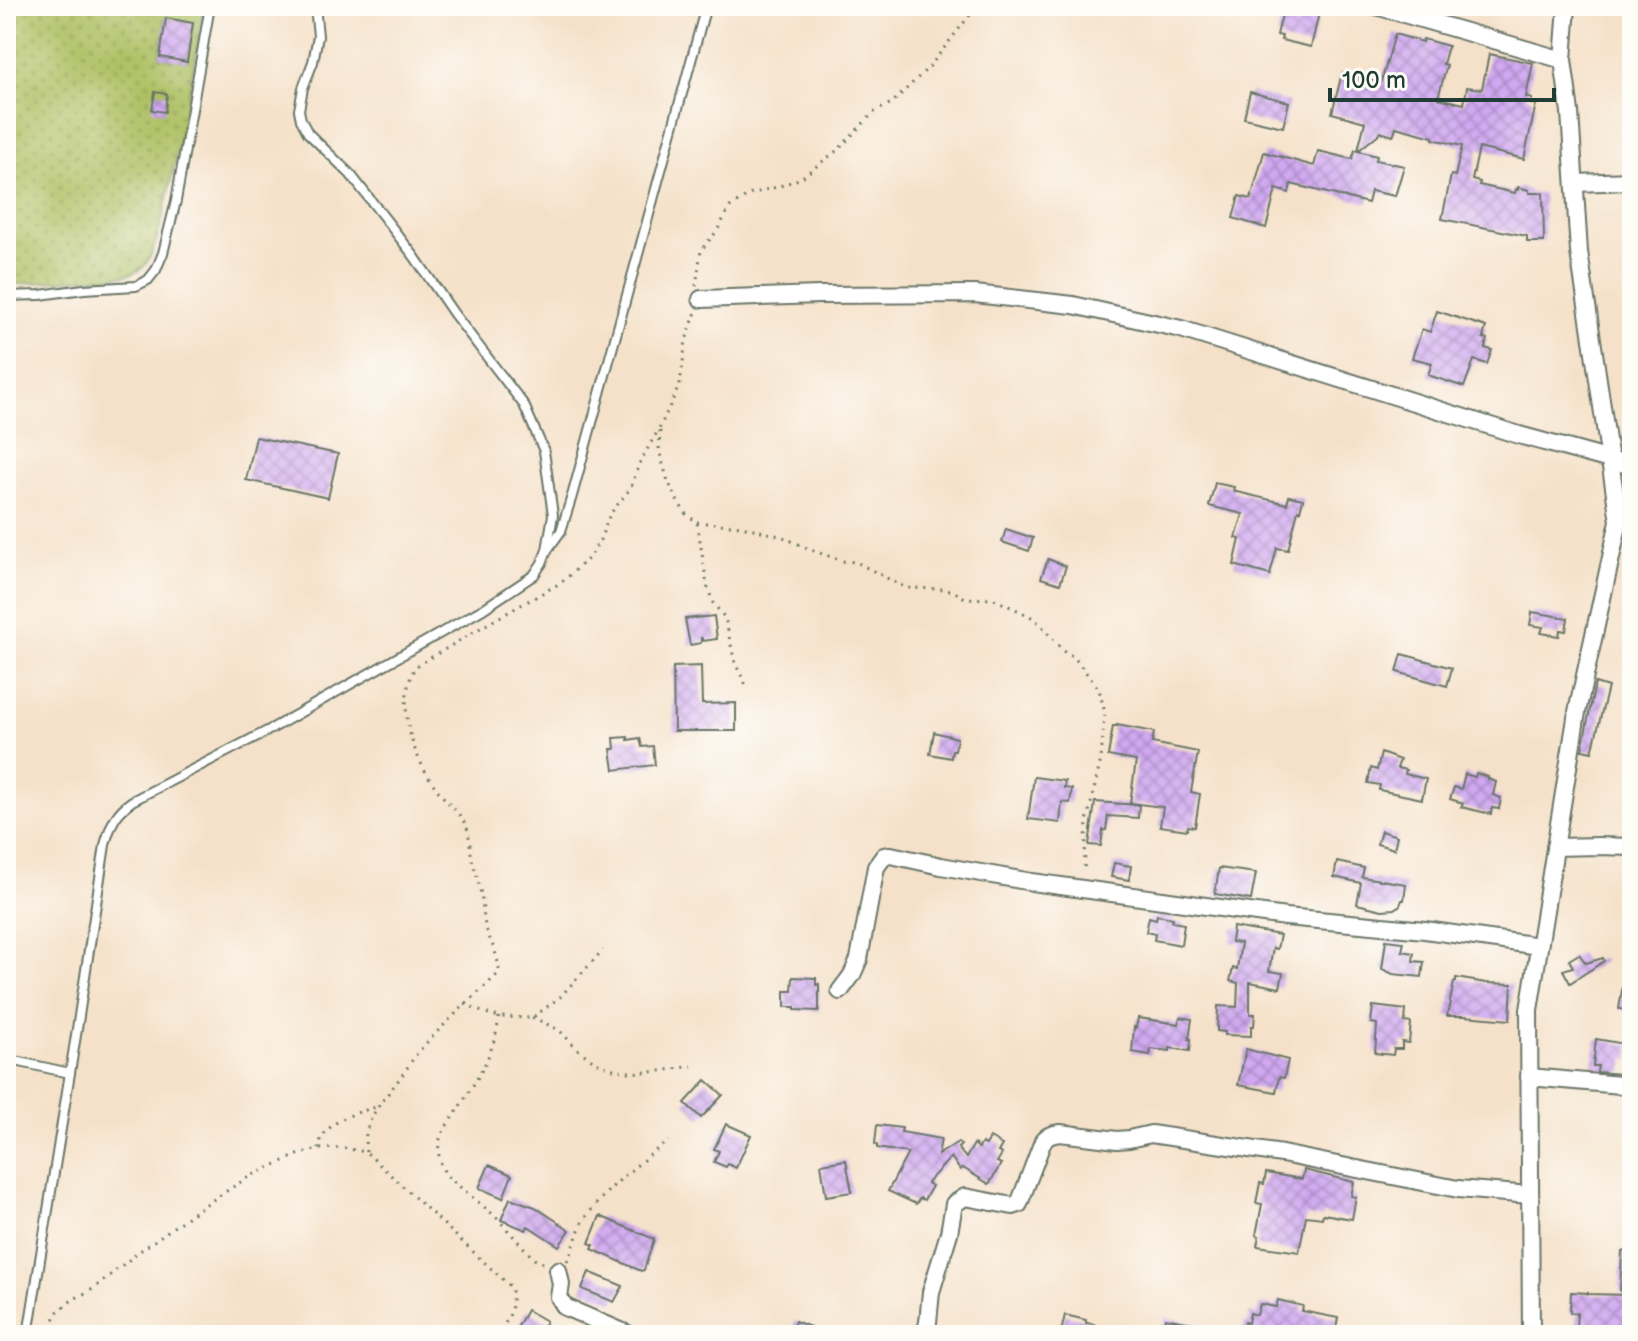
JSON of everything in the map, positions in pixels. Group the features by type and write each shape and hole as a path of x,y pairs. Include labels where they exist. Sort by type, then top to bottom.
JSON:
{"street":[{"path":"1376,6 1563,60"},
{"path":"1531,1335 1529,1010 1577,712 1619,521 1579,252 1570,112 1563,60 1567,6"},
{"path":"1575,183 1632,181"},
{"path":"701,299 975,294 1073,305 1181,329 1519,435 1632,466"},
{"path":"1555,847 1632,847"},
{"path":"840,991 859,959 873,879 876,867 884,856 1084,889 1286,917 1425,930 1539,946"},
{"path":"1529,1077 1632,1086"},
{"path":"925,1335 931,1292 954,1204 965,1197 1013,1206 1019,1204 1043,1141 1053,1134 1123,1140 1151,1134 1282,1154 1458,1189 1530,1195"},
{"path":"558,1270 561,1284 559,1297 565,1307 630,1335"}],"lane":[{"path":"6,296 136,286 148,280 156,270 176,201 210,6"},
{"path":"28,1335 105,845 109,829 120,810 483,609 534,575 547,550 553,515 544,451 524,405 405,244 351,175 308,133 301,120 299,110 303,88 313,62 318,36 313,6"},
{"path":"547,550 561,531 572,496 706,6"},
{"path":"6,1059 70,1073"}],"path":[{"path":"660,427 659,450 667,478 686,514 697,522 742,526 783,537 831,557 856,562 906,588 944,589 965,598 994,599 1030,616 1065,653 1073,656 1099,689 1105,713 1101,759 1087,821 1084,889"},
{"path":"697,522 707,585 713,603 725,618 735,663 747,687"},
{"path":"366,1152 364,1143 376,1107 417,1054 464,1004 499,973 499,964 485,925 467,828 418,760 405,706 415,667 489,623"},
{"path":"532,1018 560,997 603,950"},
{"path":"464,1004 499,1017 532,1018 558,1030 579,1050 603,1066 620,1072 643,1073 692,1066"},
{"path":"499,1017 497,1035 488,1059 441,1136 438,1155 448,1177 495,1216 534,1259 558,1270 571,1255 582,1222 597,1203 630,1170 668,1141"},
{"path":"318,1149 323,1135 346,1116 376,1107"},
{"path":"51,1335 56,1313 72,1300 93,1289 140,1251 250,1176 300,1154 318,1149 343,1148 366,1152 512,1288 513,1306 506,1325 493,1335"}],"green space":[{"path":"6,6 204,6 163,217 151,255 139,270 121,276 6,285 6,144 13,104 6,84","holes":["166,19 193,23 187,61 160,57"]}],"building":[{"path":"1284,6 1319,13 1311,47 1281,40 1282,36 1277,35"},
{"path":"166,18 193,23 187,62 160,57"},
{"path":"1395,34 1448,46 1443,64 1447,65 1438,98 1464,104 1467,87 1482,89 1489,54 1533,63 1526,97 1532,99 1531,104 1536,104 1524,159 1479,148 1472,180 1480,182 1479,185 1515,193 1518,187 1529,190 1529,193 1543,193 1544,242 1527,242 1527,236 1442,219 1451,175 1455,176 1462,146 1396,127 1393,136 1381,132 1358,151 1377,156 1376,160 1404,166 1395,196 1371,191 1368,203 1291,184 1289,193 1276,189 1266,228 1233,218 1239,196 1251,199 1264,152 1314,166 1318,151 1352,159 1355,150 1358,150 1365,122 1332,113 1342,73 1381,83"},
{"path":"155,92 167,94 165,112 152,110"},
{"path":"1250,92 1289,102 1283,127 1244,118"},
{"path":"1437,311 1486,327 1483,338 1487,339 1485,348 1492,350 1487,364 1474,360 1464,387 1428,375 1432,363 1412,358 1422,329 1430,332"},
{"path":"256,437 338,454 328,498 246,480"},
{"path":"1215,483 1234,487 1233,491 1287,504 1289,496 1303,499 1288,550 1277,548 1270,575 1234,565 1240,539 1236,538 1243,514 1209,506"},
{"path":"1006,529 1033,538 1029,551 1002,542"},
{"path":"1048,559 1066,566 1060,584 1041,578"},
{"path":"1532,612 1568,618 1566,631 1560,630 1559,636 1541,633 1543,627 1530,625"},
{"path":"714,616 717,639 703,641 701,637 701,643 690,645 685,619"},
{"path":"1402,654 1452,668 1447,686 1397,672"},
{"path":"701,666 702,704 736,703 736,731 674,731 673,667"},
{"path":"1595,683 1608,687 1592,752 1582,750"},
{"path":"1113,726 1154,732 1152,743 1198,752 1191,792 1200,794 1195,827 1188,826 1187,830 1160,826 1163,807 1130,803 1136,761 1108,756"},
{"path":"934,732 957,738 951,758 930,754"},
{"path":"628,737 628,740 640,738 642,747 653,746 655,765 614,770 611,749 615,749 614,738"},
{"path":"1381,753 1400,760 1397,768 1406,770 1405,774 1426,779 1422,799 1379,790 1380,785 1368,783 1371,768 1377,770"},
{"path":"1476,773 1496,782 1493,795 1501,798 1499,809 1492,808 1491,814 1461,807 1463,803 1450,799 1454,787 1461,789 1465,774 1475,777"},
{"path":"1034,777 1065,781 1064,788 1072,789 1070,803 1062,802 1060,823 1028,819"},
{"path":"1095,802 1139,805 1138,818 1108,816 1101,846 1089,845"},
{"path":"1381,831 1397,836 1394,849 1377,844"},
{"path":"1337,862 1364,868 1362,877 1406,884 1404,900 1395,909 1382,910 1357,904 1361,883 1334,877"},
{"path":"1114,863 1131,866 1129,880 1111,877"},
{"path":"1219,868 1256,873 1251,900 1215,894"},
{"path":"1157,915 1184,924 1181,945 1154,940 1155,934 1146,932 1149,917 1156,919"},
{"path":"1233,927 1280,935 1277,949 1273,948 1269,971 1283,973 1280,988 1250,982 1250,1014 1255,1014 1251,1036 1225,1035 1225,1032 1217,1031 1218,1006 1237,1007 1238,983 1230,981 1233,968 1237,969 1241,943 1231,942"},
{"path":"1386,940 1404,942 1402,951 1414,953 1413,961 1424,962 1422,977 1393,974 1382,969"},
{"path":"1579,954 1586,963 1603,958 1604,961 1570,983 1563,970 1573,967 1569,960"},
{"path":"1625,972 1632,973 1632,1011 1619,1009"},
{"path":"793,977 816,978 816,985 819,984 819,1011 785,1007 785,991 792,991"},
{"path":"1456,978 1512,984 1510,1020 1447,1016"},
{"path":"1373,1006 1406,1010 1405,1022 1411,1023 1409,1043 1402,1042 1402,1049 1394,1049 1393,1055 1375,1053 1377,1024 1371,1023"},
{"path":"1180,1017 1192,1019 1190,1051 1170,1048 1170,1051 1151,1049 1150,1055 1132,1052 1138,1018 1179,1024"},
{"path":"1596,1039 1631,1045 1629,1059 1625,1058 1621,1074 1597,1072 1598,1066 1593,1066"},
{"path":"1246,1049 1288,1060 1284,1078 1279,1077 1276,1092 1238,1085"},
{"path":"706,1080 723,1095 701,1118 685,1103"},
{"path":"726,1124 751,1135 736,1168 714,1162 719,1151 714,1149"},
{"path":"877,1125 902,1128 901,1132 941,1139 938,1155 958,1142 961,1145 958,1148 966,1158 974,1144 979,1148 982,1143 986,1145 990,1138 1002,1145 998,1152 1002,1154 997,1162 1001,1164 989,1184 963,1168 960,1170 951,1157 927,1183 932,1186 924,1200 920,1198 916,1204 888,1191 908,1153 877,1148"},
{"path":"846,1160 852,1192 826,1196 821,1164"},
{"path":"489,1165 512,1175 503,1198 479,1188"},
{"path":"1304,1170 1354,1182 1351,1196 1356,1197 1352,1219 1323,1214 1322,1218 1306,1216 1299,1252 1257,1246 1262,1204 1256,1203 1260,1183 1264,1184 1266,1173 1302,1179"},
{"path":"510,1198 535,1207 570,1230 559,1246 528,1226 526,1230 501,1220"},
{"path":"600,1216 654,1239 644,1270 592,1249 594,1245 589,1243"},
{"path":"1622,1251 1632,1251 1632,1291 1620,1291"},
{"path":"589,1272 623,1286 614,1302 582,1289"},
{"path":"1571,1292 1630,1295 1629,1327 1576,1327 1577,1313 1570,1313"},
{"path":"1278,1300 1303,1306 1302,1311 1338,1318 1335,1335 1242,1335 1250,1313 1257,1315 1260,1304 1276,1307"},
{"path":"527,1310 546,1321 538,1335 513,1335"},
{"path":"1065,1315 1094,1324 1092,1335 1063,1335"},
{"path":"1165,1318 1224,1329 1223,1335 1162,1335"},
{"path":"795,1321 828,1334 828,1335 790,1335"}]}
